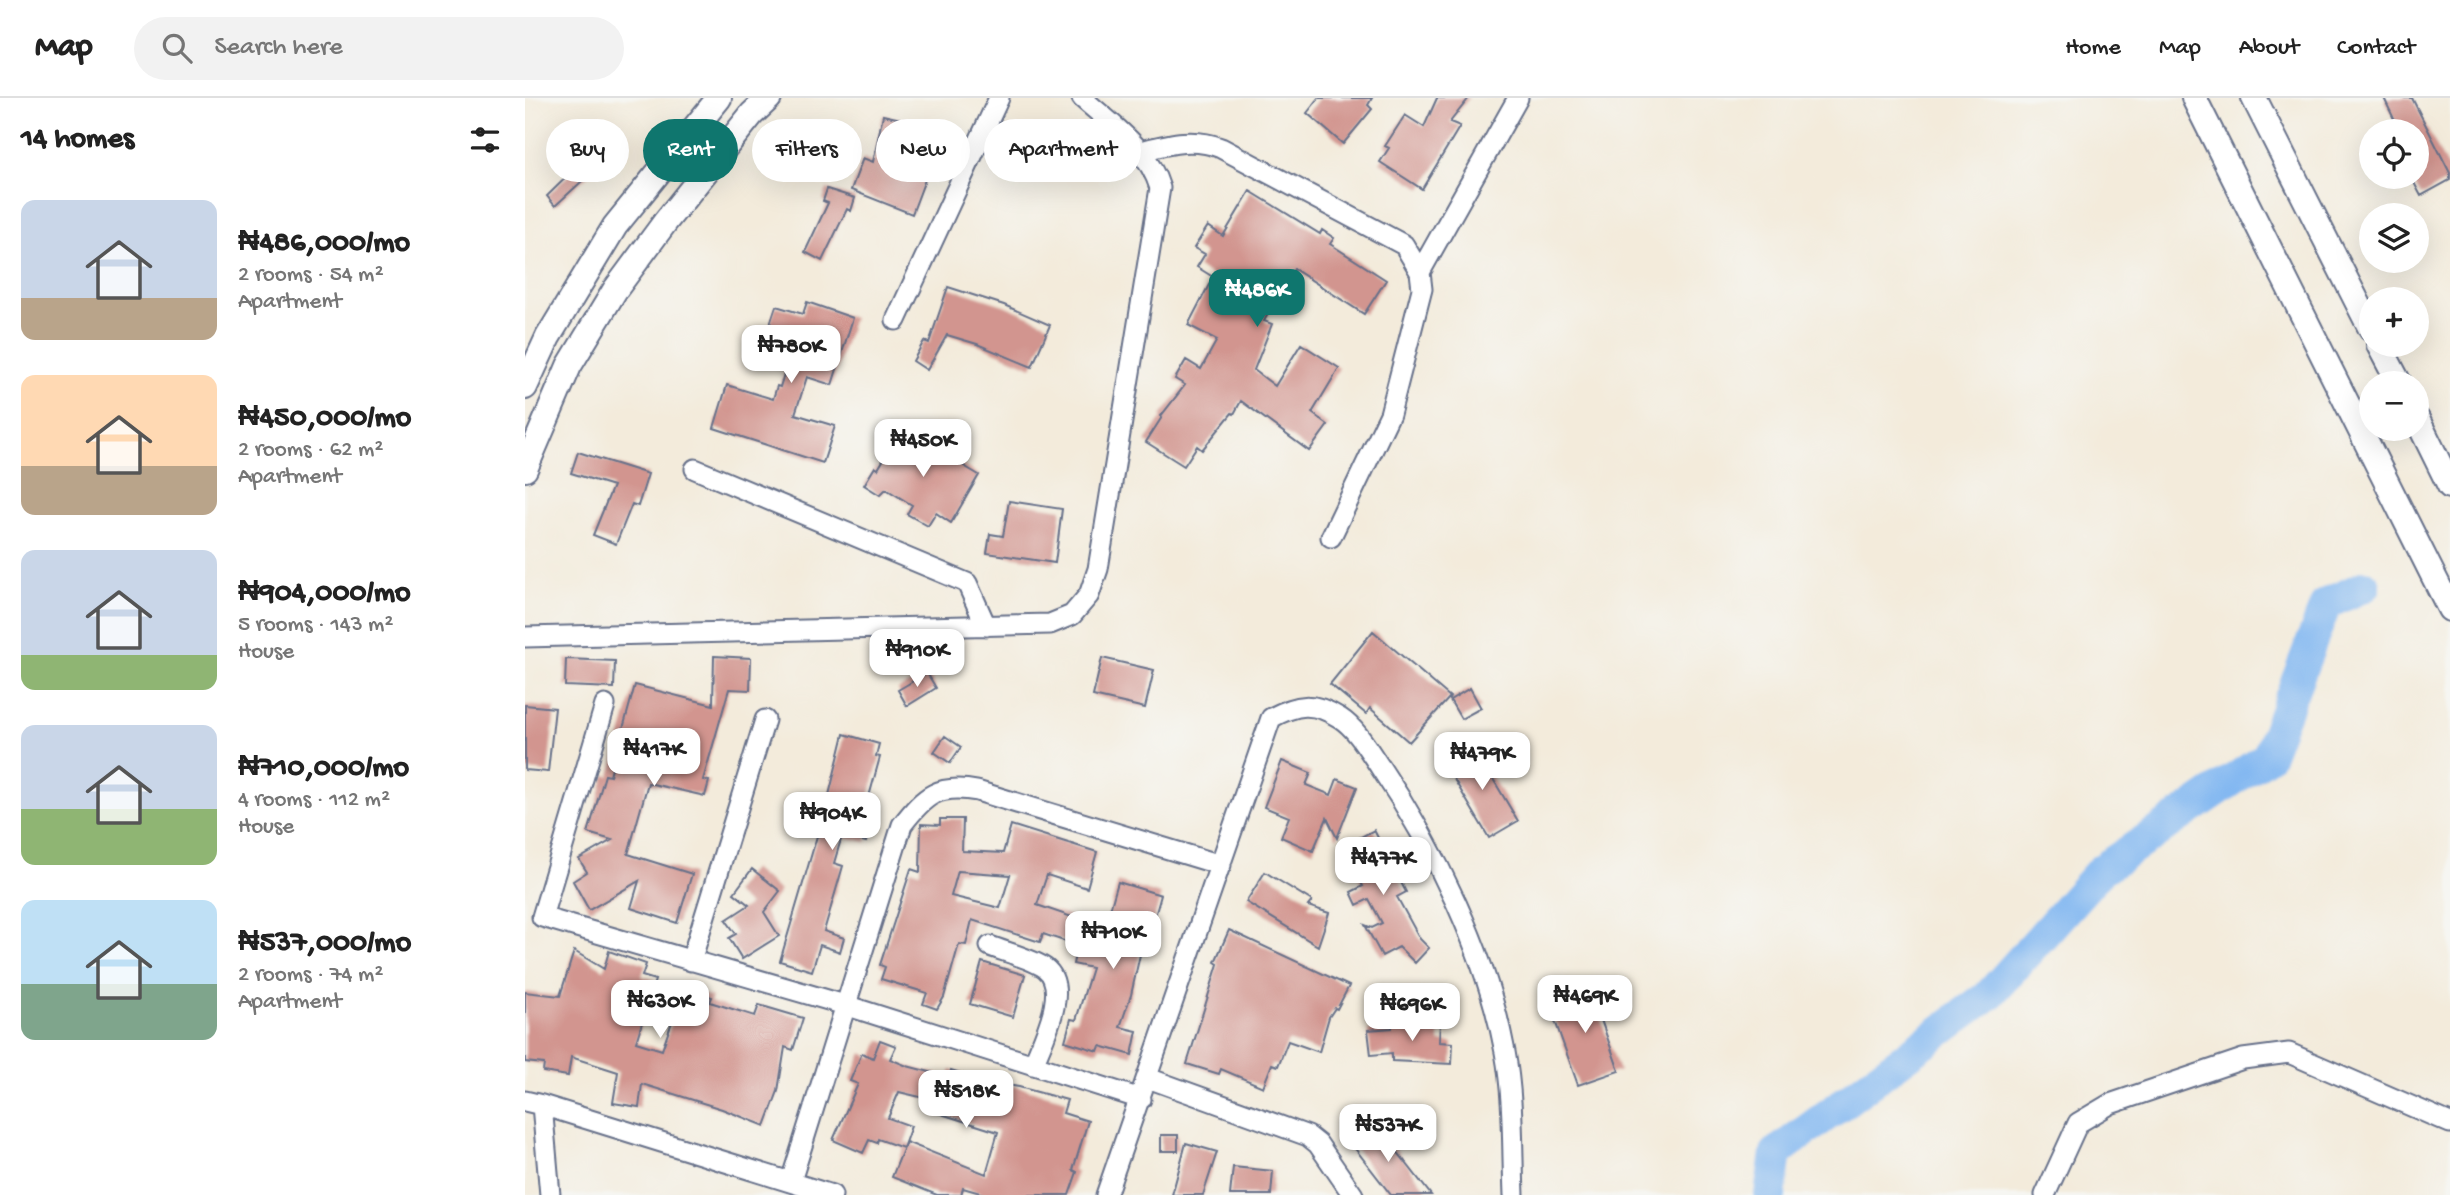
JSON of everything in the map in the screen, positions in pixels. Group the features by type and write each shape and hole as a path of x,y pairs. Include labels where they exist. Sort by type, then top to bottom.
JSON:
{"street":[{"path":"525,387 548,337 615,226 719,98"},
{"path":"525,469 569,366 615,290 666,221 752,114 769,98"},
{"path":"896,320 999,98"},
{"path":"1082,98 1106,119"},
{"path":"1420,272 1518,98"},
{"path":"2194,98 2450,609"},
{"path":"2254,98 2359,305"},
{"path":"525,637 1050,624 1073,615 1089,595 1098,569 1160,188 1154,169 1141,150 1177,142 1205,142 1221,148 1404,245 1420,272 1422,289 1390,414 1331,537"},
{"path":"2428,441 2450,486"},
{"path":"695,469 967,583 986,626"},
{"path":"605,705 542,917 845,1005 1141,1099"},
{"path":"1106,1195 1271,718 1293,706 1314,706 1341,719 1363,742 1406,805 1442,874 1476,954 1497,1018 1509,1071 1514,1195"},
{"path":"691,961 765,720"},
{"path":"791,1181 902,825 918,804 936,793 955,787 977,791 1221,865"},
{"path":"990,946 1045,968 1053,977 1057,992 1055,1002 1033,1065"},
{"path":"2045,1195 2078,1123 2110,1104 2243,1059 2289,1053 2450,1123"},
{"path":"1148,1078 1308,1136 1318,1144 1353,1195"},
{"path":"550,1195 534,1103 832,1195"}],"building":[{"path":"1319,98 1372,98 1368,105 1372,109 1343,144 1307,113"},
{"path":"1437,98 1469,98 1450,122 1460,126 1422,189 1380,162 1389,148 1385,146 1405,115 1424,127"},
{"path":"2384,98 2412,98 2423,119 2394,119"},
{"path":"883,115 901,119 882,119"},
{"path":"2429,132 2450,173 2450,180 2421,196 2417,189 2429,189"},
{"path":"876,148 876,182 924,182 912,214 851,190 854,182 862,182 863,158 873,162"},
{"path":"561,182 581,182 555,206 547,196"},
{"path":"827,189 855,198 851,211 847,209 822,261 805,252 828,203 823,201"},
{"path":"1250,191 1320,234 1322,230 1334,238 1330,244 1386,280 1364,314 1294,269 1264,321 1272,324 1254,370 1275,386 1301,344 1339,368 1312,413 1328,425 1309,451 1241,401 1234,414 1232,413 1202,450 1197,446 1184,466 1146,442 1161,416 1185,385 1175,379 1186,360 1201,369 1217,340 1188,325 1213,277 1197,267 1205,254 1194,248 1208,226 1223,236"},
{"path":"948,287 1004,305 1050,325 1032,367 977,344 947,335 927,370 913,361 924,341 929,343"},
{"path":"807,302 853,318 832,385 807,377 795,414 835,426 823,463 714,428 727,385 773,399 777,386 780,387 794,342 767,333 776,306 803,314"},
{"path":"902,429 979,475 951,523 936,513 928,526 907,514 912,505 886,489 880,495 864,485 875,467 878,469"},
{"path":"578,452 648,474 638,506 632,504 616,544 593,535 613,486 571,473"},
{"path":"1009,501 1062,509 1055,563 987,553 990,534 1003,536"},
{"path":"1373,631 1450,697 1409,742 1370,708 1366,714 1330,684"},
{"path":"714,656 751,658 750,690 729,689 703,780 709,781 705,796 648,783 628,854 692,874 677,923 631,908 639,881 589,910 573,881 587,872 579,859 612,840 588,833 605,775 610,776 635,685 713,705"},
{"path":"1102,658 1154,670 1145,708 1093,696"},
{"path":"566,659 615,661 614,688 565,686"},
{"path":"927,673 936,688 907,706 898,690"},
{"path":"1470,688 1481,708 1461,719 1450,700"},
{"path":"525,705 555,708 548,772 525,770"},
{"path":"844,734 879,744 876,756 880,757 865,811 872,813 866,842 842,836 834,863 843,866 824,931 844,938 840,952 820,945 812,971 780,961 819,836"},
{"path":"945,736 961,747 950,763 934,752"},
{"path":"1474,747 1518,821 1489,838 1445,764"},
{"path":"1282,761 1311,773 1306,785 1331,795 1337,779 1357,787 1337,838 1327,818 1313,851 1281,837 1289,817 1264,807"},
{"path":"940,819 963,819 962,851 1003,853 1011,825 1097,852 1087,888 1047,875 1037,905 1075,918 1067,942 1043,934 1040,942 972,920 966,945 959,944 944,997 937,1009 923,1004 927,993 881,979 885,967 880,965 911,869 920,872 921,824 940,825","holes":["958,871 1010,875 1000,908 951,896"]},
{"path":"1374,830 1406,892 1397,897 1420,939 1429,948 1415,963 1399,947 1382,956 1365,925 1372,928 1382,923 1369,899 1357,905 1351,892 1363,886 1342,847"},
{"path":"752,869 780,891 764,912 779,936 742,959 729,938 736,934 726,920 749,905 734,893"},
{"path":"1265,872 1312,901 1308,906 1329,913 1318,946 1246,902"},
{"path":"1118,882 1161,895 1150,934 1145,932 1131,995 1120,1027 1137,1031 1132,1055 1100,1046 1098,1051 1065,1041 1071,1019 1076,1020 1092,968 1073,964 1079,936 1101,941"},
{"path":"1229,930 1349,986 1337,1009 1335,1008 1329,1017 1319,1052 1288,1041 1278,1066 1272,1064 1263,1087 1221,1069 1219,1074 1187,1064 1218,964 1215,962"},
{"path":"574,951 604,969 609,951 646,964 642,976 655,980 636,1042 662,1050 684,988 712,997 710,1002 755,1016 759,1005 803,1018 793,1050 785,1047 778,1091 765,1126 722,1109 642,1084 639,1107 613,1103 618,1072 571,1057 568,1076 543,1072 544,1064 525,1062 525,992 560,996"},
{"path":"982,962 1025,975 1013,1017 970,1004"},
{"path":"1600,986 1610,1013 1600,1017 1619,1071 1578,1085 1549,1004"},
{"path":"1392,1021 1440,1023 1439,1042 1453,1043 1452,1064 1392,1061 1392,1053 1371,1055 1368,1030 1392,1028"},
{"path":"880,1040 896,1046 890,1059 907,1066 949,1077 951,1070 989,1082 1067,1100 1063,1113 1088,1121 1073,1170 1077,1172 1069,1195 987,1195 963,1188 961,1195 937,1195 892,1177 906,1142 986,1174 998,1132 938,1113 941,1102 899,1092 888,1118 911,1126 903,1148 878,1139 877,1143 869,1140 863,1153 833,1140 858,1084 850,1081 862,1053 873,1058"},
{"path":"1375,1123 1431,1195 1391,1195 1350,1142"},
{"path":"1161,1135 1178,1135 1178,1151 1161,1151"},
{"path":"1186,1143 1217,1152 1203,1195 1172,1195"},
{"path":"1233,1167 1273,1171 1271,1195 1230,1195"}],"waterway":[{"path":"1770,1195 1776,1153 1990,994 2101,870 2268,756 2326,604 2365,586"}]}
